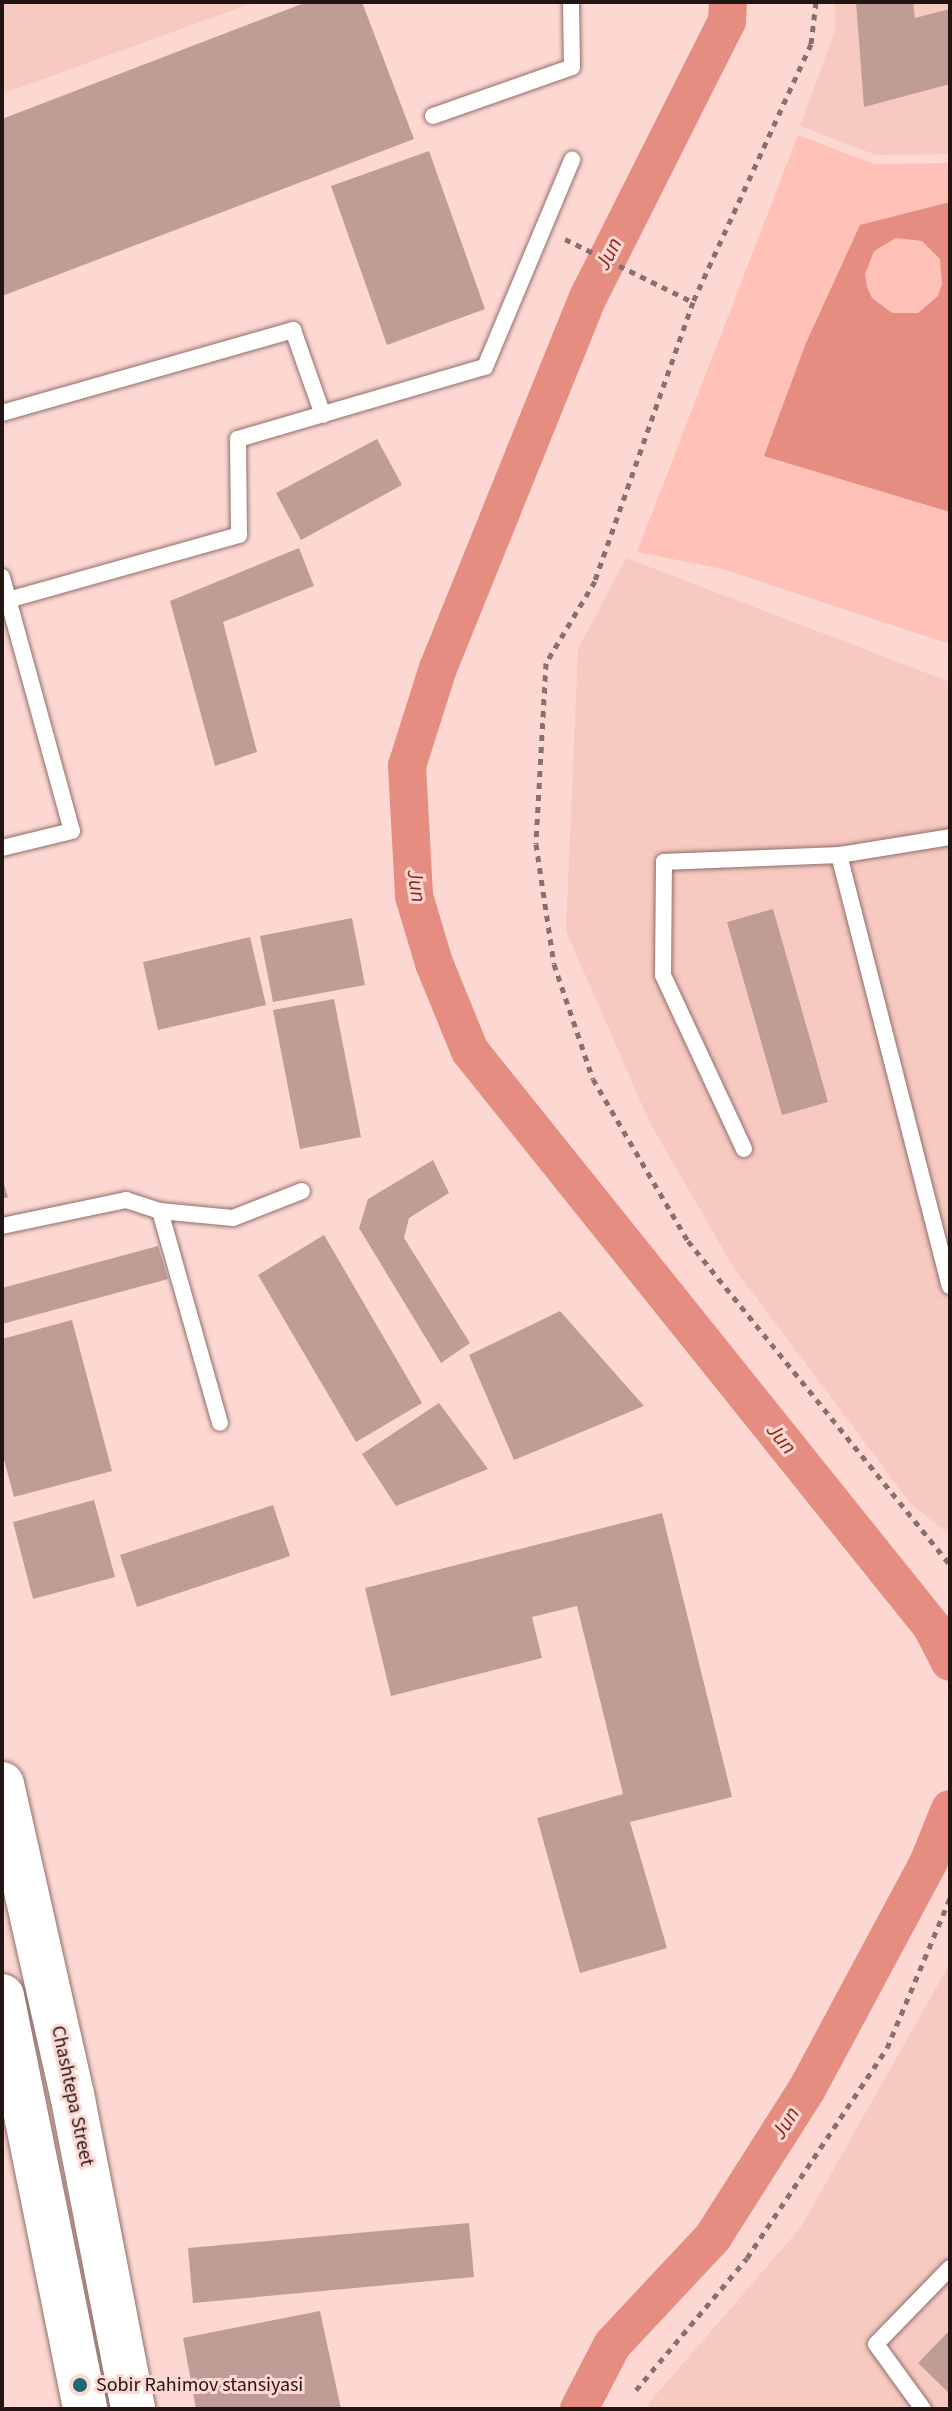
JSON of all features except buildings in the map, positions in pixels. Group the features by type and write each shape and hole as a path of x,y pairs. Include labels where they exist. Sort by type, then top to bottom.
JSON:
{"main road":[{"name":"Chashtepa Street","path":"2,1784 72,2094 133,2409"},
{"path":"2,1996 85,2409"}],"lane":[{"path":"433,116 572,67 571,2"},
{"path":"8,600 239,535 238,439 485,367 572,160"},
{"path":"2,413 293,330 323,415"},
{"path":"2,577 72,831 2,848"},
{"path":"744,1149 663,975 664,862 839,855 950,837"},
{"path":"839,855 950,1286"},
{"path":"2,1226 126,1200 160,1211 233,1218 302,1191"},
{"path":"160,1211 220,1423"},
{"path":"923,2409 876,2344 950,2268"}],"path":[{"path":"816,2 811,44 693,302 595,581 546,663 536,844 554,964 593,1079 688,1241 950,1565"},
{"path":"562,238 693,302"},
{"path":"636,2390 747,2258 887,2048 950,1898"}],"shaded area":[{"path":"2,2 255,2 2,94"},
{"path":"835,2 950,2 950,154 876,155 800,126 835,31"},
{"path":"798,135 874,164 950,163 950,644 723,569 637,552"},
{"path":"950,202 950,512 764,456 806,343 860,225","holes":["896,238 922,241 940,259 942,284 938,296 918,313 892,313 872,298 867,287 865,274 874,251"]},
{"path":"626,558 950,682 950,1535 910,1503 735,1270 650,1123 566,931 578,649"},
{"path":"950,1963 950,2409 650,2409 648,2404 801,2227"}],"waterway":[{"name":"Jun","path":"728,2 727,21 588,297 438,668 407,766 414,896 434,963 470,1051 932,1627 950,1662"},
{"name":"Jun","path":"579,2409 612,2345 713,2237 807,2089 929,1861 950,1809"}],"place":[{"name":"Sobir Rahimov stansiyasi","path":"80,2385"}]}
